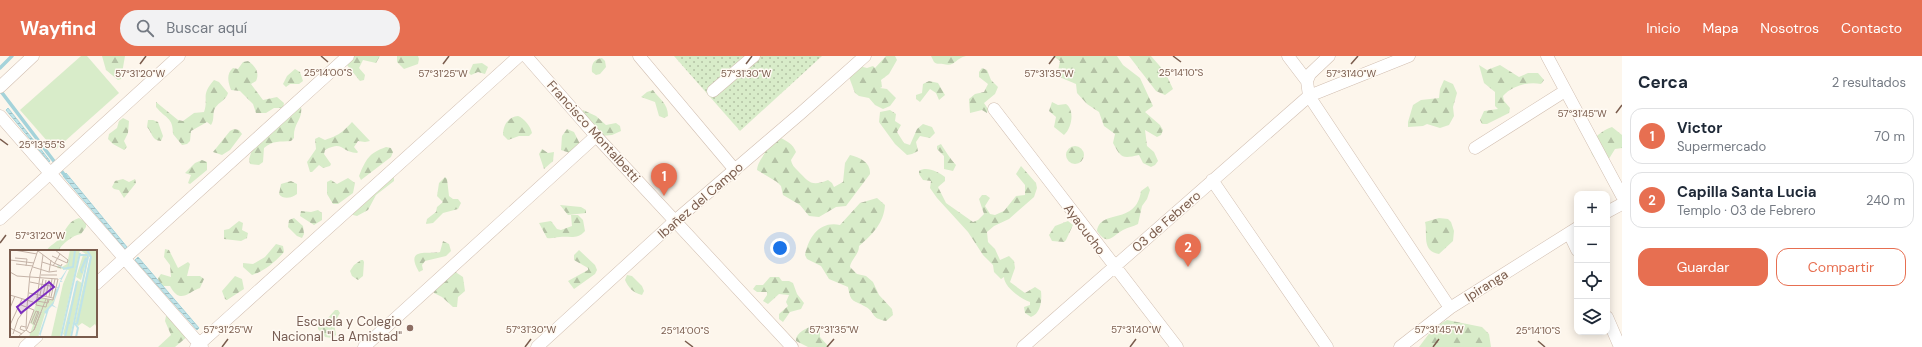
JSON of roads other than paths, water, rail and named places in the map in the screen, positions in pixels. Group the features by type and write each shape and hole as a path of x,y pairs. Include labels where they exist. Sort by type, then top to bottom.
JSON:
{"street":[{"path":"0,87 33,56"},
{"path":"0,219 179,56"},
{"path":"97,283 348,56"},
{"path":"0,116 125,258 199,346 518,56"},
{"name":"Francisco Montalbetti","path":"526,56 596,136 676,220 792,347"},
{"path":"639,56 735,170"},
{"path":"713,90 754,56"},
{"name":"Ibañez del Campo","path":"537,347 676,220 802,113 865,56"},
{"path":"1288,56 1307,81 1309,96 1450,308"},
{"path":"1307,81 1310,74 1329,56"},
{"name":"03 de Febrero","path":"1023,347 1309,96 1409,56"},
{"path":"1546,56 1622,196"},
{"path":"1475,148 1565,91"},
{"name":"Ayacucho","path":"994,110 1177,347"},
{"path":"364,347 596,136"},
{"path":"1212,180 1327,347"},
{"path":"1610,210 1622,204"},
{"name":"Ipiranga","path":"1400,347 1450,308 1573,230"},
{"path":"1610,324 1620,347"},
{"path":"25,347 36,337"}],"water":[{"path":"8,108 50,161 49,162 6,110"},
{"path":"66,173 127,247 125,249 63,176"},
{"path":"138,257 199,328 197,330 135,260"}],"waterway":[{"path":"0,68 12,56"},
{"path":"0,90 66,177"}],"place":[{"name":"Victor","path":"664,196"},
{"name":"Capilla Santa Lucia","path":"1188,267"},
{"name":"Escuela y Colegio Nacional \"La Amistad\"","path":"410,328"}]}
